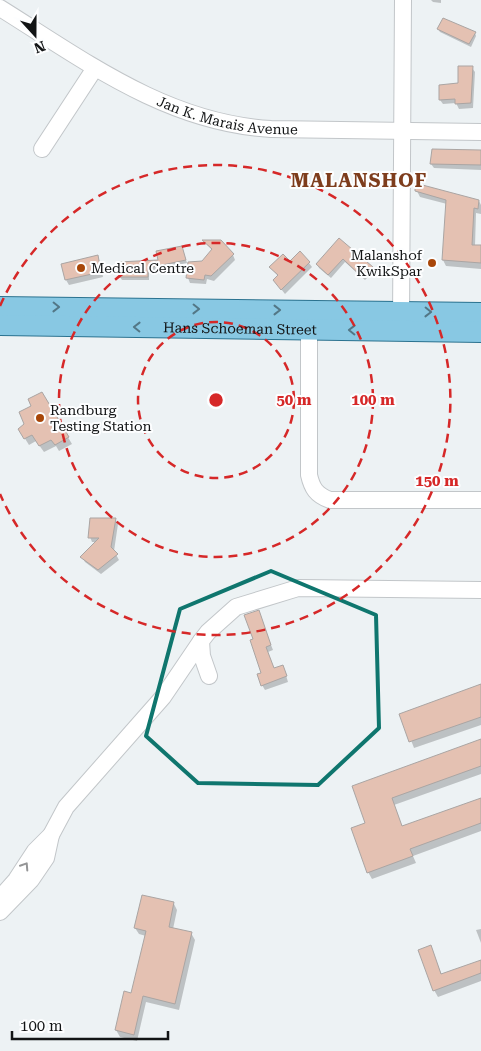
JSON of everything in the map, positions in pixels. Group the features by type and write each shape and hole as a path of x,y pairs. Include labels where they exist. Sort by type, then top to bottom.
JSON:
{"main road":[{"name":"Hans Schoeman Street","path":"0,306 309,320"},
{"name":"Hans Schoeman Street","path":"0,326 309,320 401,321 481,313"},
{"name":"Hans Schoeman Street","path":"401,321 481,332"}],"street":[{"path":"401,321 403,0"},
{"name":"Jan K. Marais Avenue","path":"0,8 132,90 156,101 217,122 243,128 481,132"},
{"path":"42,149 95,68"},
{"path":"309,320 308,475 311,486 317,494 330,500 481,500"},
{"path":"0,898 16,880 35,851 51,834 66,807 164,697 208,632 236,607 298,588 481,590"},
{"path":"201,641 202,656 209,676"},
{"path":"0,912 11,903 31,880 46,858 51,834"}],"highlighted area":[{"path":"271,571 376,615 379,728 318,785 198,783 146,736 180,609"}],"building":[{"path":"443,18 476,32 469,44 437,29"},
{"path":"458,66 473,66 471,103 455,104 455,99 439,100 439,85 458,83"},
{"path":"432,149 481,150 481,165 430,164"},
{"path":"415,183 479,200 478,209 474,208 472,245 481,245 481,263 442,260 446,200 415,191"},
{"path":"339,238 373,267 363,278 343,259 328,275 316,264"},
{"path":"202,240 221,240 234,254 211,276 205,275 204,280 186,278 188,262 202,261 212,249"},
{"path":"182,246 186,260 148,268 148,277 119,277 118,262 158,260 156,251"},
{"path":"300,251 310,262 281,290 273,280 278,275 269,267 283,254 290,261"},
{"name":"Medical Centre","path":"98,255 101,272 65,280 61,264"},
{"name":"Randburg Testing Station","path":"42,392 69,437 55,445 51,440 39,446 32,435 24,439 18,429 24,424 19,412 31,406 28,399"},
{"path":"90,518 116,518 111,547 118,554 98,570 80,557 99,538 88,538"},
{"path":"259,610 271,645 266,647 274,668 283,665 287,676 261,686 257,674 261,673 250,640 253,639 244,615"},
{"path":"481,684 481,717 409,742 399,714"},
{"path":"481,739 481,766 392,798 402,826 481,798 481,823 410,849 413,856 367,873 351,828 365,823 352,786"},
{"path":"142,895 174,902 169,927 192,932 175,1004 143,996 134,1035 115,1030 124,991 131,993 146,931 134,928"},
{"path":"431,945 441,974 481,960 481,973 433,991 418,950"}],"place":[{"name":"Malanshof KwikSpar","path":"432,263"},
{"name":"Medical Centre","path":"81,268"},
{"name":"Randburg Testing Station","path":"40,418"}],"district":[{"name":"MALANSHOF","path":"359,180"}]}
